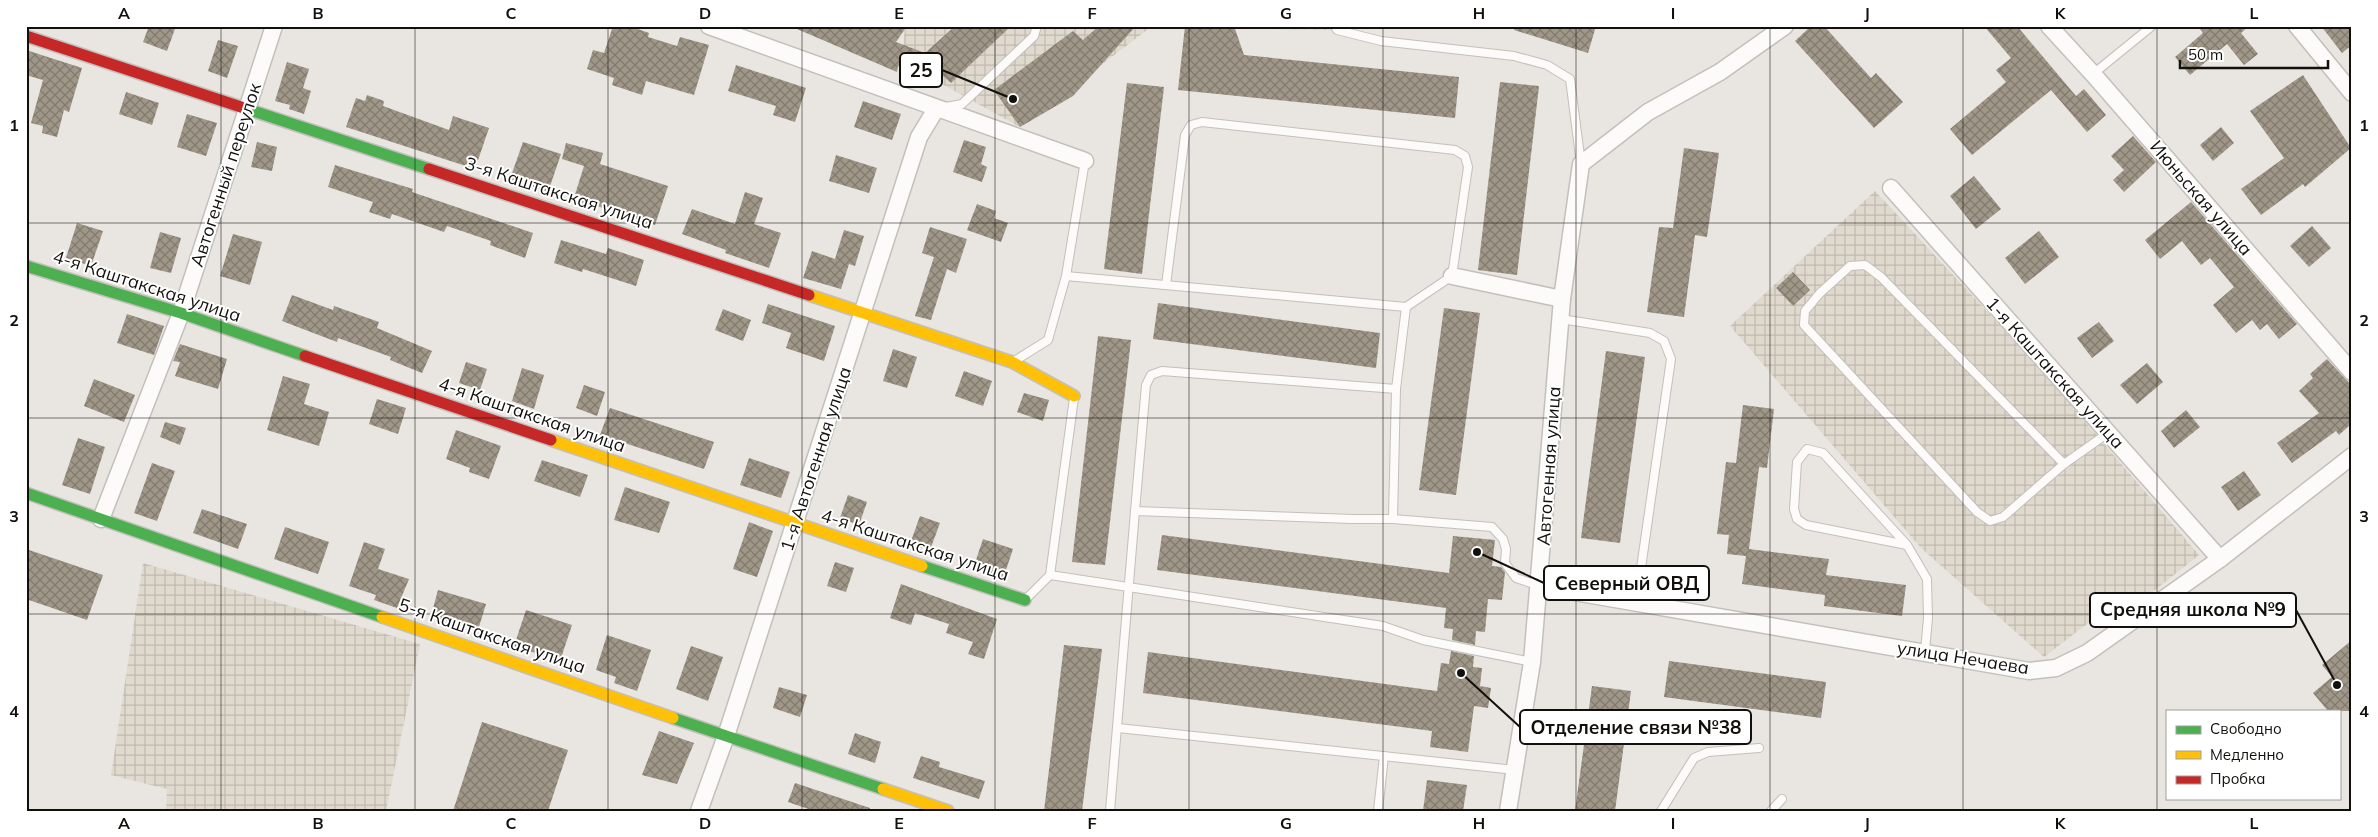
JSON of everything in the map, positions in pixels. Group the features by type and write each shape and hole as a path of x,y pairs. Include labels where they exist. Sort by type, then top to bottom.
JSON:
{"street":[{"name":"Автогенный переулок","path":"101,519 181,313 274,26"},
{"path":"709,26 1085,161"},
{"path":"1581,164 1648,112 1720,72 1785,26"},
{"name":"Июньская улица","path":"2050,26 2352,372"},
{"path":"2297,26 2352,93"},
{"name":"3-я Каштакская улица","path":"26,36 1012,362 1074,396"},
{"name":"1-я Автогенная улица","path":"699,811 726,736 919,137 936,109"},
{"name":"Автогенная улица","path":"1508,811 1532,662 1540,586 1562,299 1581,164"},
{"name":"1-я Каштакская улица","path":"1891,188 2220,559"},
{"name":"4-я Каштакская улица","path":"26,266 181,313 794,524 1025,600"},
{"path":"1452,276 1562,299"},
{"name":"улица Нечаева","path":"1540,586 1925,651 2029,671 2056,668 2086,653 2220,559 2352,456"},
{"name":"5-я Каштакская улица","path":"26,493 948,811"}],"lane":[{"path":"936,109 962,104 1034,36 1038,26"},
{"path":"1336,26 1337,30 1381,40 1514,56 1547,65 1570,79 1581,164"},
{"path":"2093,74 2152,26"},
{"path":"1066,276 1406,307 1452,276 1468,167 1465,156 1455,150 1202,122 1191,126 1185,135 1166,284"},
{"path":"1012,362 1048,340 1066,276 1085,161"},
{"path":"2064,464 1881,277 1865,264 1850,266 1820,293 1805,312 1804,325 1977,512 1990,521 2004,517 2064,464 2108,432"},
{"path":"1393,519 1396,388 1406,307"},
{"path":"1561,319 1650,332 1664,342 1671,359 1636,603"},
{"path":"1110,811 1146,385 1151,375 1162,371 1396,388"},
{"path":"1025,600 1050,575 1074,396"},
{"path":"1907,545 1806,525 1797,519 1794,509 1797,462 1807,449 1823,453 1907,545 1927,579 1928,618 1925,651"},
{"path":"1135,511 1393,519 1492,527 1503,539 1506,549 1505,563 1516,578 1540,586"},
{"path":"1050,575 1383,626 1423,640 1532,662"},
{"path":"1118,728 1514,770"},
{"path":"1661,811 1694,758 1708,752 1759,748"},
{"path":"1378,811 1384,756"},
{"path":"1771,811 1782,799"}],"shaded area":[{"path":"905,26 1347,26 1337,30 1151,27 1020,127 902,62"},
{"path":"1875,191 2035,363 2199,555 2107,628 2096,617 2044,657 1921,548 1730,326"},
{"path":"143,563 420,644 386,811 166,811 167,789 111,775"}],"building":[{"path":"149,26 176,26 167,51 143,42"},
{"path":"613,26 629,26 649,33 648,37 677,46 680,37 709,45 694,95 646,81 642,95 612,85 614,78 587,69 593,50 604,53"},
{"path":"790,26 907,26 896,42 924,54 955,26 1011,26 951,83 923,58 918,70 898,66 897,72"},
{"path":"1099,26 1136,26 1073,96 1020,127 994,90 1073,31 1083,40"},
{"path":"1185,26 1234,26 1244,55 1459,77 1455,118 1178,90"},
{"path":"1515,26 1596,26 1588,53 1514,30"},
{"path":"1811,26 1824,26 1871,78 1876,73 1903,102 1874,128 1795,41"},
{"path":"1984,26 2017,26 2076,96 2084,89 2106,115 2087,132 2051,90 1972,155 1950,129 2006,82 1996,70 2011,58"},
{"path":"2198,26 2249,26 2241,33 2258,54 2244,65 2227,44 2190,75 2175,57 2203,33"},
{"path":"2321,26 2352,26 2352,45 2342,53"},
{"path":"218,40 238,46 227,78 208,71"},
{"path":"26,50 82,68 69,112 64,110 57,137 42,133 43,126 31,123 43,80 26,75"},
{"path":"287,62 309,69 303,88 311,91 304,114 289,109 290,105 275,101"},
{"path":"736,65 806,88 795,122 773,115 776,106 728,91"},
{"path":"2303,75 2351,148 2305,187 2303,184 2261,215 2241,189 2284,158 2250,111"},
{"path":"1500,82 1539,86 1517,275 1478,270"},
{"path":"1127,83 1164,87 1142,274 1104,269"},
{"path":"126,92 159,103 152,125 119,114"},
{"path":"367,95 384,101 383,106 449,130 453,116 489,128 475,169 346,127 356,98 365,101"},
{"path":"863,101 901,114 892,140 854,127"},
{"path":"187,114 217,123 206,156 177,147"},
{"path":"2221,127 2234,143 2213,161 2200,145"},
{"path":"2133,136 2156,162 2124,192 2113,180 2124,170 2111,156"},
{"path":"964,140 986,147 981,164 987,167 982,182 953,172"},
{"path":"257,142 277,147 272,171 251,167"},
{"path":"523,142 561,154 548,192 510,179"},
{"path":"566,143 603,153 600,164 668,186 655,225 591,204 573,201 584,166 562,159"},
{"path":"1684,148 1719,153 1707,237 1695,235 1684,317 1647,312 1659,227 1673,228"},
{"path":"836,155 877,168 869,193 829,181"},
{"path":"335,165 413,189 412,192 533,233 525,258 490,245 491,241 447,226 444,232 392,214 390,219 369,212 373,202 328,187"},
{"path":"1974,176 2001,209 1976,229 1950,196"},
{"path":"745,192 763,198 754,224 781,233 769,268 725,253 726,250 682,234 692,209 735,224"},
{"path":"2191,202 2297,324 2279,339 2267,324 2260,330 2252,320 2236,333 2213,305 2234,287 2210,258 2201,265 2182,241 2160,259 2145,240"},
{"path":"977,204 996,211 994,218 1008,223 1001,242 967,230"},
{"path":"77,223 103,231 91,266 66,258"},
{"path":"2312,226 2331,248 2309,267 2290,246"},
{"path":"930,227 967,239 956,273 947,269 931,320 915,316 934,257 922,253"},
{"path":"844,230 864,236 855,266 849,264 841,289 803,278 812,251 835,259"},
{"path":"2039,231 2059,257 2025,284 2005,258"},
{"path":"160,232 181,238 171,273 150,268"},
{"path":"233,234 262,242 250,285 220,276"},
{"path":"561,240 606,254 608,248 644,260 636,286 583,269 582,272 554,263"},
{"path":"1793,272 1810,290 1793,306 1776,288"},
{"path":"292,295 333,310 334,306 379,322 377,328 432,351 422,373 390,360 391,357 338,338 337,342 282,321"},
{"path":"1158,303 1380,333 1376,368 1153,339"},
{"path":"768,304 835,326 824,361 786,348 791,333 762,323"},
{"path":"1444,308 1480,313 1456,495 1419,490"},
{"path":"723,309 751,320 743,341 715,330"},
{"path":"127,314 164,326 154,355 117,343"},
{"path":"2099,322 2114,341 2092,358 2077,338"},
{"path":"1098,336 1131,340 1105,565 1072,562"},
{"path":"180,344 227,359 218,389 175,376 180,362 173,361"},
{"path":"893,349 917,357 907,388 883,381"},
{"path":"1606,351 1645,357 1620,543 1581,538"},
{"path":"2327,359 2352,386 2352,423 2339,435 2336,431 2292,463 2277,443 2319,413 2299,391 2313,378 2310,374"},
{"path":"466,362 487,369 480,390 459,383"},
{"path":"2147,363 2163,382 2137,404 2120,385"},
{"path":"522,368 544,375 534,409 512,401"},
{"path":"964,371 992,381 983,406 955,396"},
{"path":"283,376 310,384 304,404 329,412 319,446 267,430"},
{"path":"94,379 135,395 124,422 84,406"},
{"path":"584,385 605,392 597,416 576,408"},
{"path":"1024,393 1049,400 1043,421 1017,412"},
{"path":"377,399 406,408 398,434 369,424"},
{"path":"1743,405 1774,409 1767,468 1759,467 1749,549 1829,559 1826,575 1906,585 1902,616 1824,606 1825,595 1742,584 1746,556 1727,554 1729,535 1717,534 1726,462 1736,463"},
{"path":"610,408 714,442 704,469 600,435"},
{"path":"2186,410 2200,427 2174,448 2161,431"},
{"path":"165,422 186,428 180,445 160,437"},
{"path":"456,430 501,446 489,479 469,472 470,468 446,459"},
{"path":"78,438 105,447 90,494 62,485"},
{"path":"749,458 790,472 781,498 740,485"},
{"path":"542,460 588,475 580,497 534,481"},
{"path":"152,463 175,471 157,521 134,513"},
{"path":"2244,471 2261,495 2238,511 2221,487"},
{"path":"625,487 670,502 659,533 614,520"},
{"path":"848,495 867,502 859,525 840,518"},
{"path":"202,509 247,524 238,549 193,533"},
{"path":"920,516 940,523 930,550 910,544"},
{"path":"749,522 773,531 757,577 733,569"},
{"path":"285,527 329,542 318,574 274,559"},
{"path":"1162,535 1449,573 1453,536 1495,540 1492,566 1501,567 1505,572 1502,600 1488,599 1485,632 1476,631 1475,645 1452,640 1453,629 1444,628 1446,608 1157,570"},
{"path":"983,539 1013,549 1003,579 973,569"},
{"path":"364,542 385,549 378,569 409,579 397,608 374,600 376,595 349,586"},
{"path":"26,549 103,575 87,620 26,599"},
{"path":"835,562 854,568 846,592 827,586"},
{"path":"901,584 997,619 984,659 968,654 973,642 946,633 949,624 915,613 911,625 890,618"},
{"path":"438,590 486,604 478,630 431,616"},
{"path":"526,610 572,625 560,661 514,646"},
{"path":"607,635 651,650 637,691 614,683 616,677 596,670"},
{"path":"2352,640 2352,711 2327,710 2313,693 2332,677 2322,665"},
{"path":"1064,645 1102,649 1082,811 1044,811"},
{"path":"691,646 723,657 708,701 676,689"},
{"path":"1451,651 1474,656 1473,667 1482,668 1480,686 1491,688 1488,708 1474,706 1468,752 1430,747 1432,731 1143,693 1148,652 1437,691 1441,663 1449,664"},
{"path":"1669,661 1826,682 1821,718 1664,697"},
{"path":"1592,686 1631,691 1615,811 1575,811"},
{"path":"779,687 807,695 800,717 773,708"},
{"path":"482,722 568,750 548,811 453,811"},
{"path":"659,731 694,743 677,784 642,775"},
{"path":"855,733 881,742 875,763 848,754"},
{"path":"921,756 940,762 939,767 985,781 979,799 913,778"},
{"path":"1427,780 1467,785 1463,811 1423,811"},
{"path":"795,783 870,808 870,811 814,811 788,802"}],"traffic: fast":[{"path":"241,107 429,169"},
{"path":"26,266 181,313 305,356"},
{"path":"26,493 382,617"},
{"path":"922,566 1025,600"},
{"path":"673,718 883,789"}],"traffic: slow":[{"path":"809,295 1012,362 1074,396"},
{"path":"551,440 922,566"},
{"path":"382,617 673,718"},
{"path":"883,789 948,811"}],"traffic: jam":[{"path":"26,36 241,107"},
{"path":"429,169 809,295"},
{"path":"305,356 551,440"}],"place":[{"name":"25","path":"1013,99"},
{"name":"Северный ОВД","path":"1477,552"},
{"name":"Отделение связи №38","path":"1461,673"},
{"name":"Средняя школа №9","path":"2337,685"}]}
